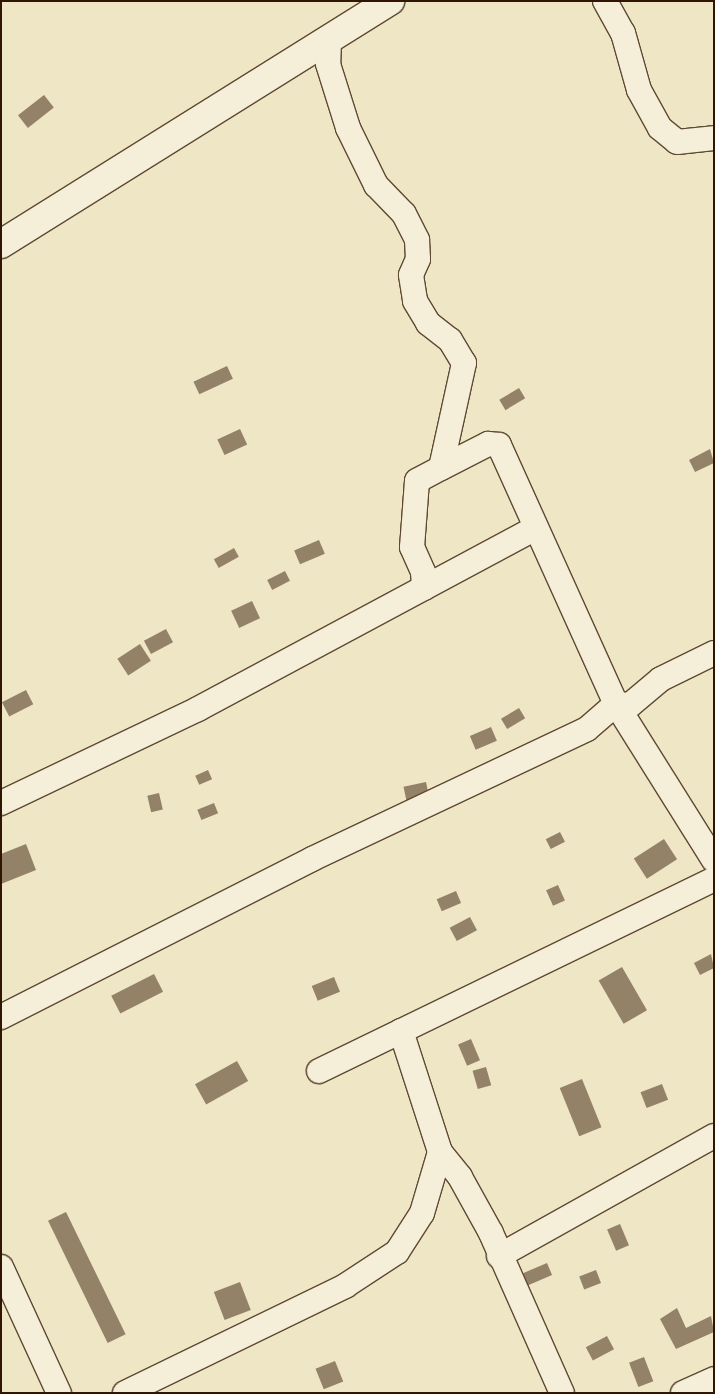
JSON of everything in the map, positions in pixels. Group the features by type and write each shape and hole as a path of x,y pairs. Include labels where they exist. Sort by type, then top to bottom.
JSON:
{"main road":[{"path":"1,244 321,53 390,1"}],"street":[{"path":"605,1 623,32 639,90 660,128 677,142 714,138"},
{"path":"321,53 348,128 376,185 404,214 417,240 418,259 411,275 415,301 428,323 450,340 464,363 442,468"},
{"path":"424,588 423,572 412,547 410,523 417,481 488,444 499,445 616,704 714,860"},
{"path":"1,804 198,709 536,528"},
{"path":"1,1017 312,859 587,729 616,704 630,705 661,679 714,653"},
{"path":"319,1071 714,879"},
{"path":"401,1031 440,1152 460,1177 500,1256 562,1393"},
{"path":"500,1256 714,1136"},
{"path":"125,1393 346,1286 397,1252 422,1214 440,1152"},
{"path":"1,1268 59,1393"},
{"path":"683,1393 714,1379"}],"building":[{"path":"44,95 54,108 28,128 18,115"},
{"path":"227,366 233,379 199,394 193,382"},
{"path":"519,388 525,398 505,410 499,400"},
{"path":"240,429 247,444 225,455 217,440"},
{"path":"710,449 714,463 695,472 689,460"},
{"path":"319,540 325,554 300,564 294,551"},
{"path":"234,548 239,557 219,568 214,559"},
{"path":"285,571 290,581 272,590 267,580"},
{"path":"252,601 260,618 239,628 231,611"},
{"path":"166,629 173,642 151,654 144,641"},
{"path":"140,644 151,661 128,675 117,659"},
{"path":"26,690 33,704 9,717 2,702"},
{"path":"519,708 525,718 507,729 501,719"},
{"path":"491,727 497,741 476,750 470,736"},
{"path":"208,770 212,779 199,785 195,776"},
{"path":"426,782 429,796 406,800 404,787"},
{"path":"159,793 163,810 151,812 147,796"},
{"path":"214,803 218,813 201,820 197,810"},
{"path":"560,832 565,842 551,849 546,839"},
{"path":"664,839 677,859 647,879 634,859"},
{"path":"26,844 36,870 1,884 1,854"},
{"path":"558,885 565,901 553,906 546,890"},
{"path":"456,891 461,903 442,911 437,899"},
{"path":"470,917 477,930 457,941 450,928"},
{"path":"711,954 714,968 700,975 694,963"},
{"path":"622,967 647,1010 624,1024 599,980"},
{"path":"154,974 163,992 120,1014 111,996"},
{"path":"334,977 340,992 318,1001 312,986"},
{"path":"471,1039 480,1060 467,1066 458,1044"},
{"path":"237,1061 248,1081 206,1104 195,1084"},
{"path":"486,1067 491,1085 478,1089 473,1071"},
{"path":"582,1079 601,1127 579,1136 560,1088"},
{"path":"662,1084 668,1100 647,1108 641,1092"},
{"path":"66,1212 126,1334 108,1343 48,1221"},
{"path":"620,1224 629,1245 616,1251 607,1229"},
{"path":"547,1263 552,1275 528,1285 523,1273"},
{"path":"596,1270 601,1283 584,1290 579,1276"},
{"path":"240,1282 251,1310 225,1320 214,1292"},
{"path":"677,1308 686,1328 711,1316 714,1332 676,1349 660,1319"},
{"path":"607,1336 614,1349 593,1361 586,1347"},
{"path":"644,1357 653,1381 638,1387 629,1363"},
{"path":"335,1361 343,1381 324,1389 316,1369"}]}
